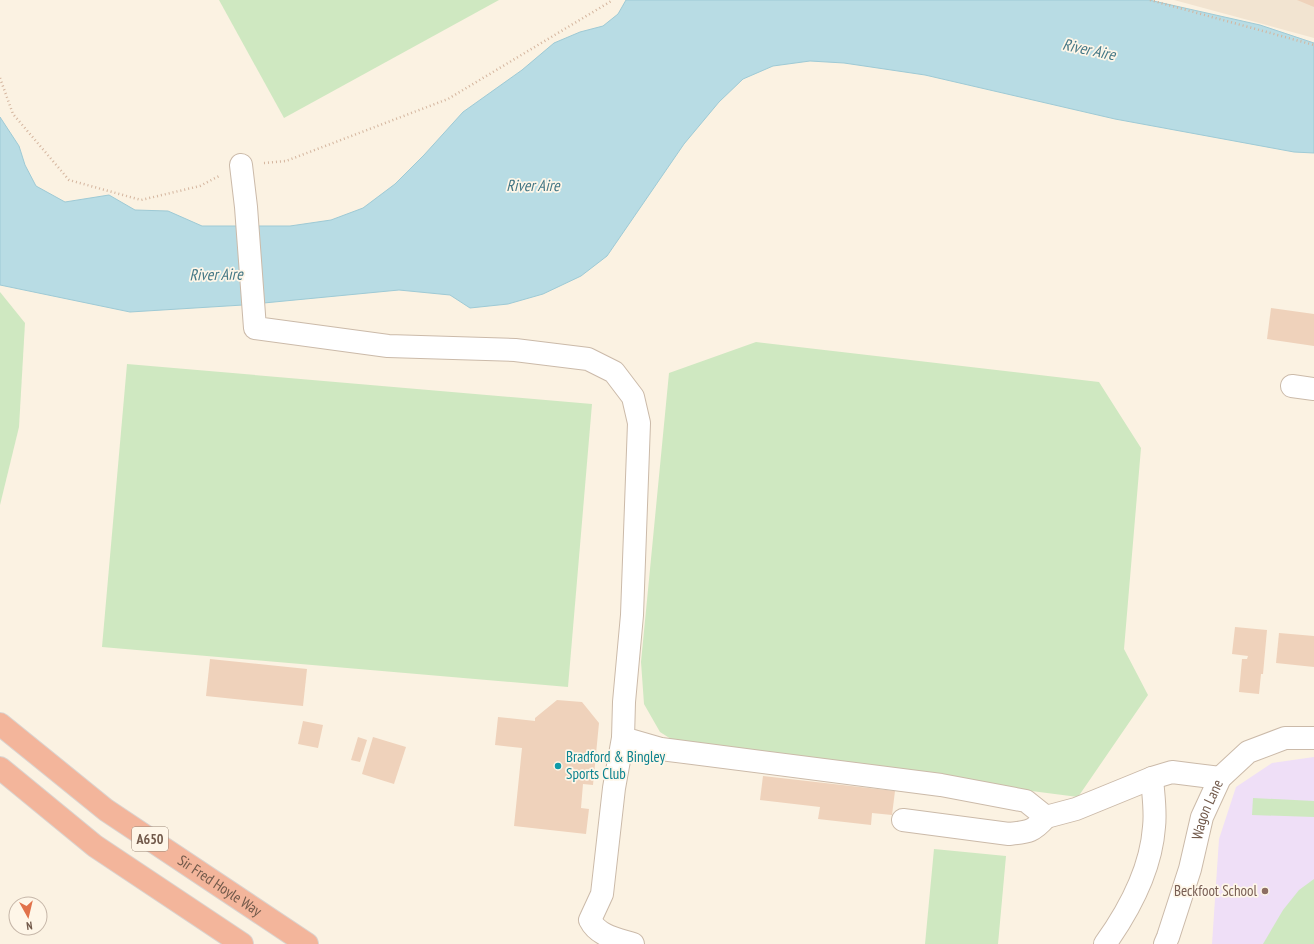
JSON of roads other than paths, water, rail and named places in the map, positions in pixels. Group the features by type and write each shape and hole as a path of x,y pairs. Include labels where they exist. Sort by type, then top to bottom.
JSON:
{"highway":[{"name":"Sir Fred Hoyle Way","path":"0,724 106,810 307,944"},
{"name":"A650","path":"0,768 95,846 242,944"}],"street":[{"path":"241,165 246,207 254,328 388,346 515,350 588,359 614,372 633,397 639,423 632,614 624,702 623,738 614,788 602,894 590,920 592,925 598,931 610,937 633,944"},
{"path":"1292,386 1314,389"},
{"path":"623,738 661,749 941,785 987,793 1026,802 1046,818"},
{"name":"Wagon Lane","path":"1165,944 1190,869 1202,817 1220,778 1248,752 1285,738 1314,738"},
{"path":"903,820 1009,834 1025,832 1036,828 1046,818 1076,810 1152,778 1172,772 1220,778"},
{"path":"1105,944 1121,922 1141,883 1151,851 1154,826 1152,778"}],"water":[{"name":"River Aire","path":"626,0 1149,0 1260,25 1314,43 1314,153 1294,152 1115,119 925,75 844,63 810,61 773,66 743,79 719,102 684,144 607,256 581,276 543,294 508,304 470,308 450,295 399,290 243,305 130,312 0,285 0,117 19,146 25,165 36,186 65,202 109,195 135,210 168,211 202,226 290,226 331,220 363,208 395,184 463,112 522,70 554,43 580,32 603,26 618,14"}],"place":[{"name":"Bradford & Bingley Sports Club","path":"558,766"},
{"name":"Beckfoot School","path":"1265,891"}]}
